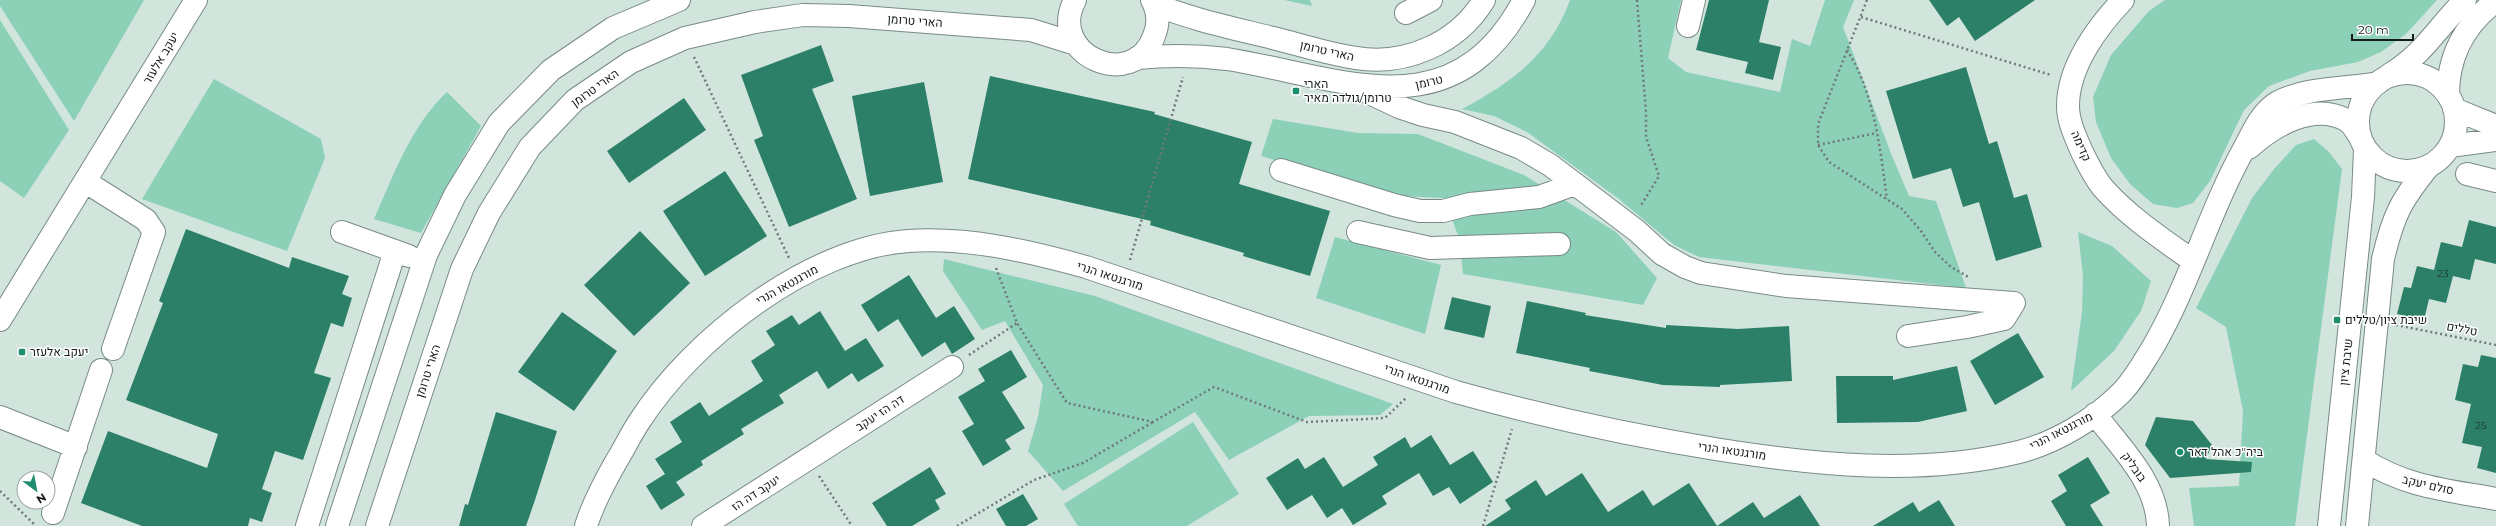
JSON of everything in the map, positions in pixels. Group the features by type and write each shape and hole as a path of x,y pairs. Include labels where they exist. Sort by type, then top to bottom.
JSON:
{"street":[{"name":"יעקב אלעזר","path":"0,320 86,182 196,0"},
{"path":"337,526 424,262 455,195 499,123 551,70 613,28 679,0"},
{"path":"1075,0 1070,11 1070,24 1076,44 1085,55 1103,63 1124,63 1136,58 1189,55"},
{"path":"1406,13 1431,0"},
{"name":"הארי טרומן","path":"1153,2 1199,20 1342,55 1357,58 1384,59 1405,56 1443,41 1460,30 1475,14 1484,0"},
{"name":"טרומן","path":"1189,55 1227,60 1348,83 1380,87 1412,86 1445,79 1471,65 1495,44 1512,22 1524,0"},
{"path":"1688,26 1694,0"},
{"name":"קדימה","path":"2123,0 2093,37 2082,57 2073,81 2068,106 2073,132 2088,163 2103,188 2141,223 2193,261"},
{"path":"2362,141 2357,119 2360,105 2367,93 2381,80 2409,63 2424,49 2465,0"},
{"path":"2357,526 2384,259 2391,226 2408,191 2429,166 2442,156 2450,146 2456,121 2451,102 2452,63 2468,28 2496,1"},
{"path":"1136,58 1147,48 1154,37 1157,17 1153,2"},
{"name":"הארי טרומן","path":"377,526 462,269 489,213 530,147 575,100 631,62 686,38 755,22 803,15 850,16 1031,30 1076,44"},
{"path":"2231,171 2260,120 2275,104 2292,96 2316,90 2381,80 2406,74 2426,77 2438,84 2451,102 2496,126"},
{"path":"1348,83 1399,107 1423,115 1455,122 1521,148 1550,165 1628,225 1662,254 1685,267 1701,273 1786,286 2014,303 2004,318 1967,327 1908,336"},
{"path":"2231,171 2248,149 2265,134 2280,124 2301,116 2335,115 2348,120 2375,160 2394,169 2415,171 2429,166"},
{"path":"2450,146 2496,140"},
{"name":"שיבת ציון","path":"2329,526 2363,197 2362,141"},
{"path":"1281,170 1409,209 1443,211 1470,204 1539,197 1575,184"},
{"name":"מורגנטאו הנרי","path":"586,526 590,514 611,471 640,420 698,351 760,298 798,276 865,249 907,241 952,240 1031,252 1124,280 1423,381 1518,410 1668,442 1809,462 1881,466 1942,463 2021,451 2071,429 2095,414 2122,392 2139,371 2171,314 2231,171"},
{"path":"2467,174 2496,181"},
{"path":"86,182 146,220 154,232 113,349"},
{"path":"1409,209 1412,244"},
{"path":"342,232 424,262"},
{"path":"1358,232 1430,248 1468,249 1559,244"},
{"path":"307,526 395,251"},
{"name":"דה הז יעקב","path":"808,459 952,367"},
{"path":"44,520 76,447 101,370"},
{"name":"בובליק","path":"2095,414 2148,485 2155,502 2158,526"},
{"path":"0,417 76,447"},
{"name":"יעקב דה הז","path":"704,526 808,459"},
{"name":"סולם יעקב","path":"2364,460 2393,477 2416,484 2496,499"}],"path":[{"path":"1628,225 1659,176 1646,137 1646,112 1636,0"},
{"path":"1867,0 1818,124 1818,145 1829,162 1907,214 1921,231 1934,252 1951,267 1971,279"},
{"path":"1861,17 2073,81"},
{"path":"686,38 798,276"},
{"path":"1847,50 1858,68 1877,133 1888,200"},
{"path":"1124,280 1189,55"},
{"path":"1818,145 1877,133"},
{"path":"988,245 1017,323 1067,403 1153,422"},
{"name":"טללים","path":"2377,322 2496,345"},
{"path":"952,367 1017,323"},
{"path":"957,526 1034,480 1083,463 1214,387 1307,422 1385,418 1423,381"},
{"path":"1483,526 1518,410"},
{"path":"808,459 852,526"},
{"path":"0,491 44,520"}],"green space":[{"path":"0,0 144,0 74,121 0,6"},
{"path":"1284,0 1310,0 1312,6"},
{"path":"1570,0 1681,0 1668,58 1686,72 1780,92 1792,39 1810,46 1825,0 1854,0 1843,27 1892,156 1909,196 1936,201 1966,288 1699,257 1674,245 1619,199 1527,132 1494,116 1462,109 1513,77 1540,52 1562,19"},
{"path":"2165,0 2437,0 2406,34 2381,52 2358,62 2310,71 2269,86 2244,110 2210,181 2193,203 2177,208 2153,204 2130,184 2111,158 2096,122 2093,97 2111,55 2149,11"},
{"path":"0,20 69,130 24,198 0,181"},
{"path":"214,79 321,139 325,158 287,251 142,199"},
{"path":"447,92 481,126 421,233 374,219 396,168 413,135 434,105"},
{"path":"1273,119 1358,133 1418,134 1524,175 1616,232 1657,278 1643,305 1463,274 1459,238 1444,198 1398,196 1261,156"},
{"path":"2314,139 2329,152 2342,169 2295,526 2194,526 2189,488 2239,486 2243,411 2226,327 2196,308 2252,198 2275,168 2296,145"},
{"path":"2078,232 2112,246 2151,281 2141,311 2114,351 2071,391 2082,312 2083,276"},
{"path":"1335,237 1441,265 1425,334 1316,298"},
{"path":"944,259 1095,296 1393,404 1380,415 1309,416 1229,460 1195,412 1063,491 1028,451 1038,417 1043,385 1005,321 982,330 943,271"},
{"path":"1193,422 1239,494 1187,526 1078,526 1064,504"}],"building":[{"path":"1709,0 1769,0 1759,42 1781,47 1773,80 1745,73 1748,62 1696,50"},
{"path":"1929,0 2035,0 1975,41 1959,17 1947,26"},
{"path":"821,45 834,81 812,89 857,199 789,227 754,140 763,136 741,75"},
{"path":"1966,67 1989,144 1997,141 2014,198 2027,194 2042,247 1996,261 1979,202 1963,207 1951,168 1913,179 1886,91"},
{"path":"990,76 1155,112 1154,114 1252,142 1239,184 1330,211 1310,276 1243,256 1244,253 1150,225 1151,221 968,179"},
{"path":"924,82 943,182 870,196 852,96"},
{"path":"684,98 706,130 629,183 607,151"},
{"path":"725,171 767,236 705,276 663,211"},
{"path":"2469,220 2496,227 2496,264 2475,259 2470,280 2453,276 2446,303 2429,299 2424,320 2397,314 2404,287 2411,288 2417,266 2434,270 2441,242 2462,247"},
{"path":"186,229 289,268 292,257 349,276 342,294 352,298 343,327 331,323 314,373 331,378 303,460 275,451 262,489 272,493 262,522 250,518 248,526 142,526 81,503 108,431 207,468 218,434 126,400 163,303 159,301"},
{"path":"640,231 690,283 634,336 584,285"},
{"path":"909,275 936,318 954,306 975,339 952,354 945,342 922,357 898,319 878,332 861,305"},
{"path":"1452,297 1491,306 1484,338 1444,329"},
{"path":"1527,301 1586,313 1585,315 1666,328 1666,325 1738,329 1789,326 1792,381 1720,385 1720,387 1663,385 1589,371 1590,368 1516,353"},
{"path":"820,311 845,351 866,338 884,366 858,382 852,373 828,389 817,371 779,395 784,403 741,429 744,434 701,461 703,465 676,482 685,495 661,510 646,486 665,474 655,459 682,442 670,422 700,402 709,416 763,381 751,361 775,345 766,331 792,315 799,325"},
{"path":"562,312 617,351 574,411 518,372"},
{"path":"2018,333 2044,377 1995,405 1970,361"},
{"path":"1011,350 1027,377 1002,392 1025,428 1005,440 1011,449 983,466 962,431 974,424 958,397 985,381 978,369"},
{"path":"2481,355 2496,358 2496,473 2477,468 2482,447 2462,443 2471,404 2455,400 2463,364 2478,367"},
{"path":"1957,366 1967,411 1918,422 1837,423 1836,376 1893,376 1893,380"},
{"path":"496,412 557,431 535,500 526,526 459,526 465,504 468,505"},
{"name":"ביה\"כ אהל דאר","path":"2156,417 2193,421 2212,445 2206,459 2252,462 2251,472 2170,478 2145,445"},
{"path":"1431,435 1450,465 1473,451 1493,482 1460,504 1449,487 1433,496 1419,473 1382,496 1387,504 1353,525 1342,508 1327,518 1312,495 1287,510 1266,478 1298,458 1305,469 1324,457 1343,487 1378,465 1373,457 1405,437 1411,448"},
{"path":"2088,457 2110,493 2090,505 2103,526 2066,526 2051,501 2067,491 2058,475"},
{"path":"930,467 946,494 935,500 940,509 912,526 887,526 872,503"},
{"path":"1582,473 1608,512 1643,490 1653,506 1689,483 1717,526 1485,526 1511,509 1505,500 1536,480 1546,496"},
{"path":"1023,494 1038,519 1026,526 1006,526 996,509"},
{"path":"1800,495 1820,526 1717,526 1753,502 1764,518"},
{"path":"1939,500 1955,526 1873,526 1913,502 1919,512"}],"place":[{"name":"הארי טרומן/גולדה מאיר","path":"1296,91"},
{"name":"שיבת ציון/טללים","path":"2337,320"},
{"name":"יעקב אלעזר","path":"22,352"},
{"name":"ביה\"כ אהל דאר","path":"2180,452"}]}
